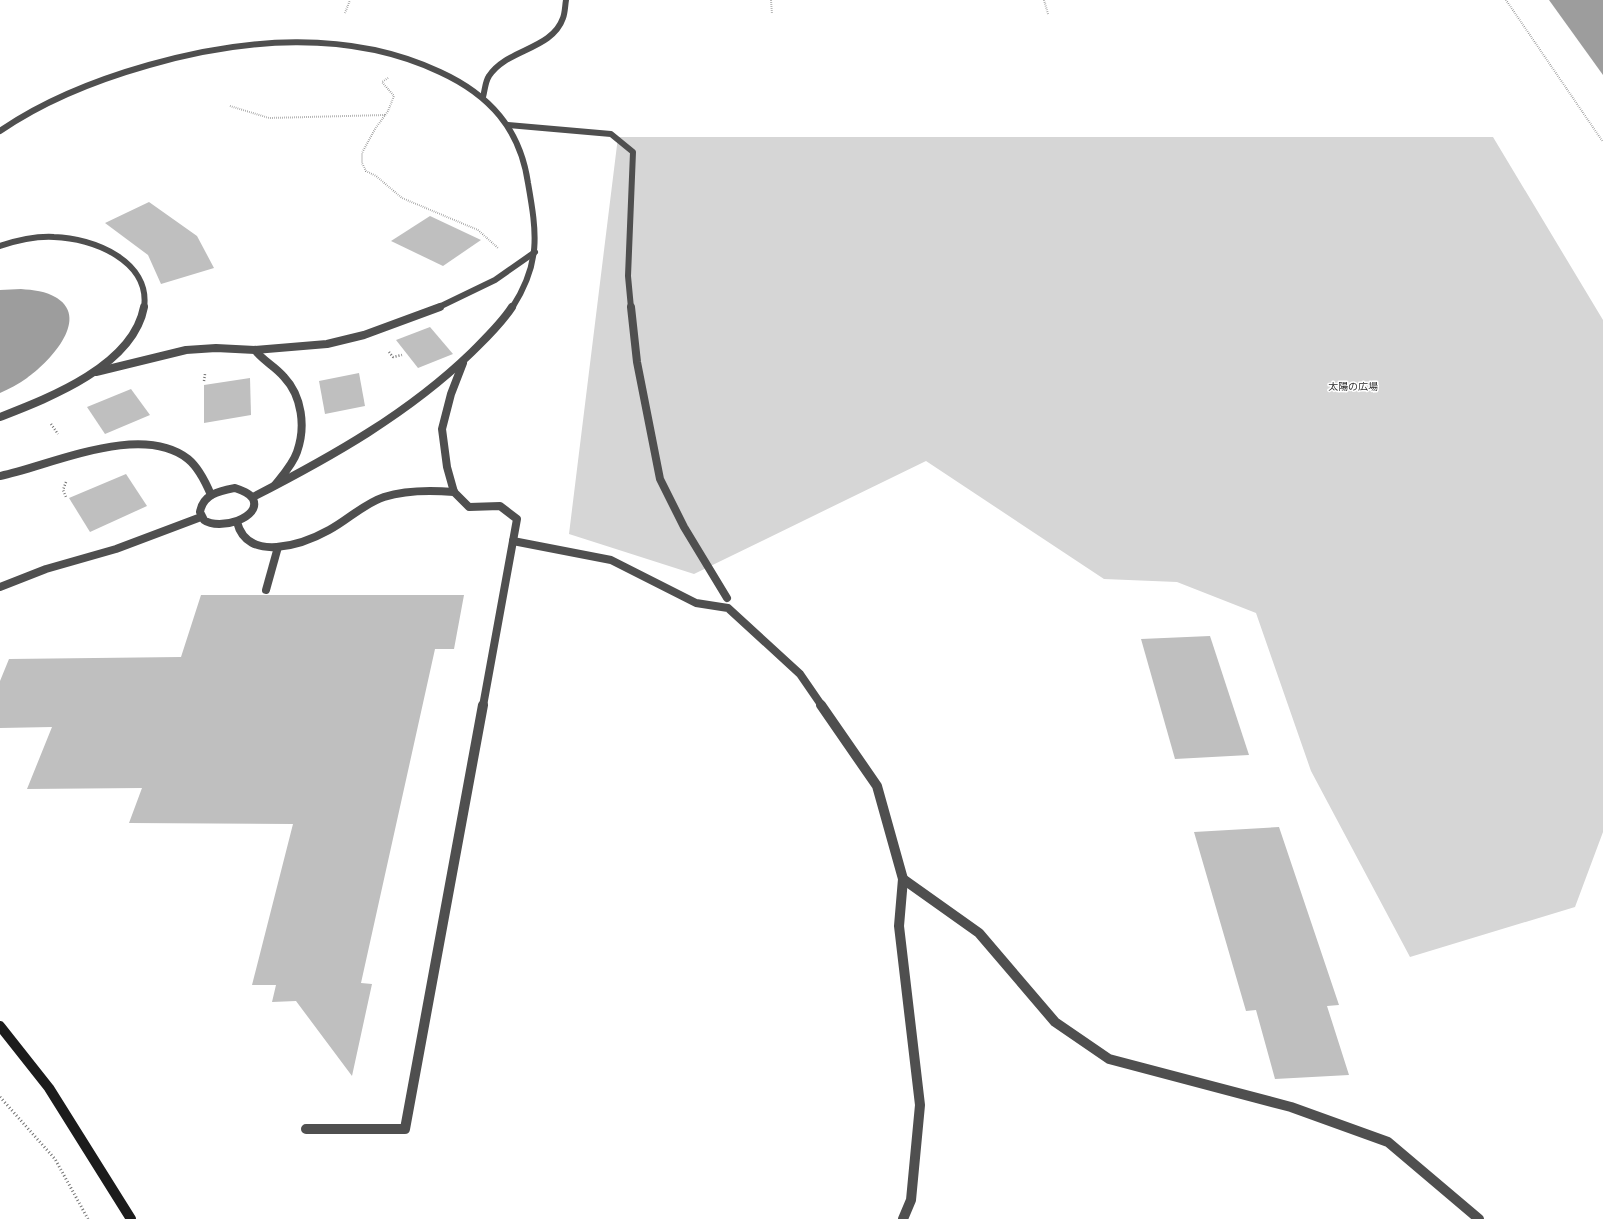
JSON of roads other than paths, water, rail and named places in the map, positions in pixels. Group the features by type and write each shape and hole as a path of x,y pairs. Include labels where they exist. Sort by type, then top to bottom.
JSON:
{"street":[{"path":"0,1026 49,1088 131,1219"}],"lane":[{"path":"483,97 489,75 497,66 508,58 550,35 558,27 563,20 566,0"},
{"path":"0,131 52,101 134,68 189,54 245,46 290,42 330,43 373,51 412,61 452,76 483,97 508,125 525,162 534,222 535,252 519,297 502,322 464,362 406,408 317,464 253,497"},
{"path":"508,125 611,134 633,152 628,276 637,362 660,479 684,527 728,598"},
{"path":"0,246 18,240 38,237 63,237 85,241 104,249 137,273 146,295 139,324 126,343 96,372"},
{"path":"0,417 96,372 186,350 216,348 255,350 327,344 364,335 449,304 495,280 535,252"},
{"path":"255,350 261,360 284,375 292,385 300,402 301,435 296,453 274,486"},
{"path":"306,1129 405,1129 517,519 500,506 469,507 454,492 447,468 442,429 451,394 464,362"},
{"path":"0,476 28,471 94,450 140,445 157,446 175,452 188,459 211,495"},
{"path":"235,488 247,492 253,497 254,502 252,510 237,522 215,526 204,522 201,517 200,509 202,503 211,495 220,491 235,488"},
{"path":"237,522 241,535 252,544 264,548 278,547 310,538 328,530 370,504 383,498 416,491 454,492"},
{"path":"0,587 46,569 116,549 201,517"},
{"path":"513,541 611,560 696,603 728,608 800,674 877,786 903,879 899,926 920,1105 911,1200 903,1219"},
{"path":"266,590 278,547"},
{"path":"903,879 980,932 1055,1022 1109,1059 1291,1108 1388,1142 1479,1219"}],"park label":[{"name":"太陽の広場","path":"1353,386"}]}
